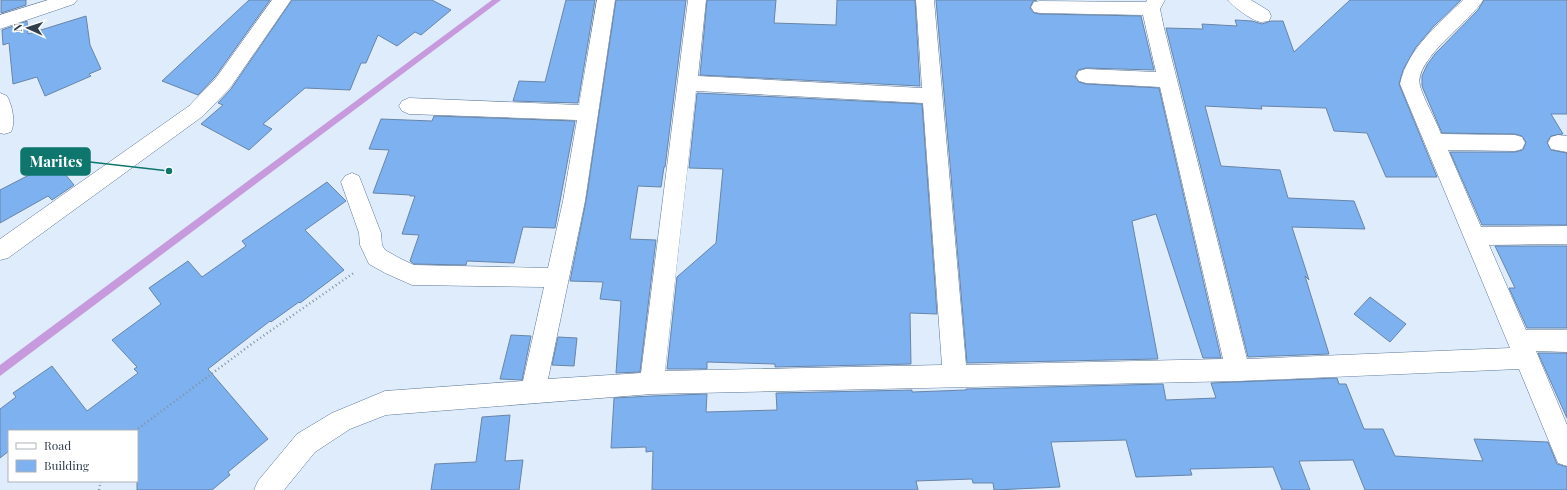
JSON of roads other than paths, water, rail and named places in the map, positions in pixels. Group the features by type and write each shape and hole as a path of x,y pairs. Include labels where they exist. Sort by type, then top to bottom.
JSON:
{"street":[{"path":"0,22 68,0"},
{"path":"0,251 196,111 223,83 282,0"},
{"path":"533,392 574,201 606,0"},
{"path":"652,383 697,0"},
{"path":"925,0 955,376"},
{"path":"1237,0 1262,16"},
{"path":"1474,0 1424,51 1413,70 1410,84 1567,454"},
{"path":"1040,7 1153,4 1167,80 1238,370"},
{"path":"1086,76 1167,80"},
{"path":"687,83 933,96"},
{"path":"0,101 4,126"},
{"path":"409,106 589,113"},
{"path":"1435,142 1515,143"},
{"path":"352,182 370,233 371,245 377,257 412,275 558,278"},
{"path":"1475,236 1567,235"},
{"path":"266,490 306,443 341,421 385,403 652,383 1238,370 1523,349 1567,341"}],"waterway":[{"path":"0,371 497,0"}],"place":[{"name":"Marites","path":"169,171"}]}
